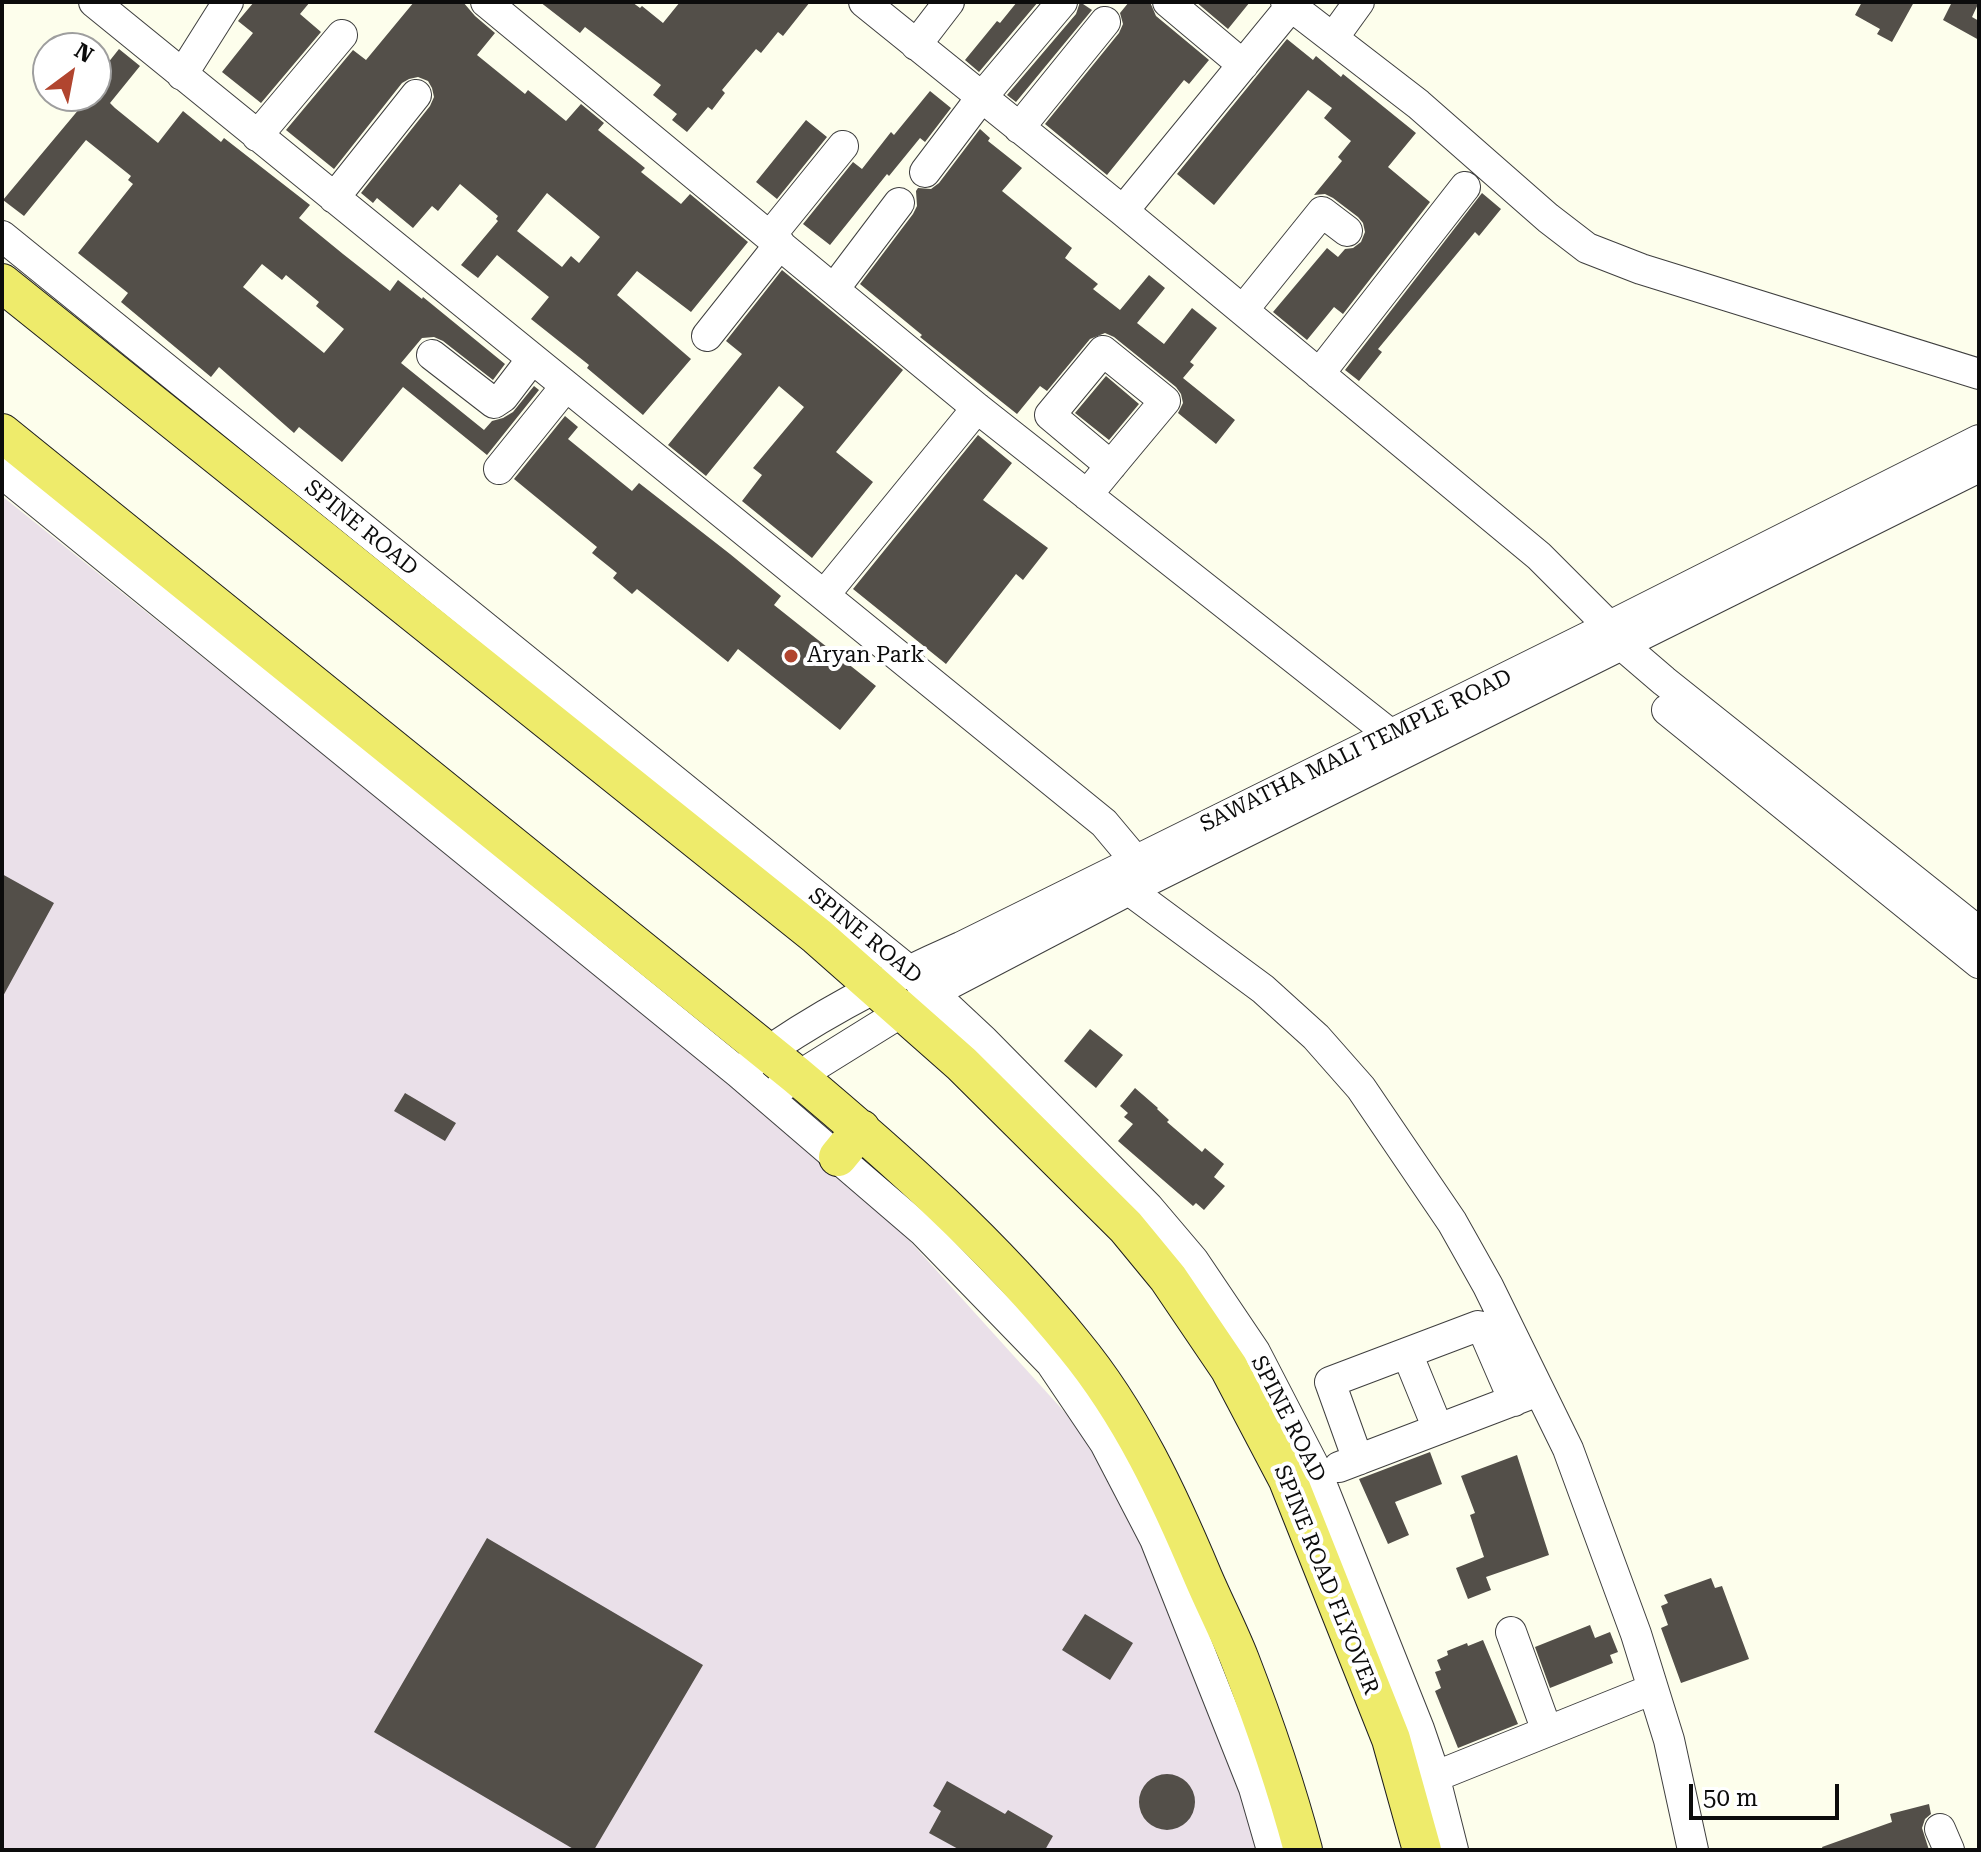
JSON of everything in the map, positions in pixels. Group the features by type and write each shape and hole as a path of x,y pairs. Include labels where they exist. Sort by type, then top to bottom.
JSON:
{"main road":[{"name":"SPINE ROAD","path":"2,283 805,926 888,999"},
{"path":"2,433 768,1067 849,1143 944,1206 1012,1274 1076,1347 1131,1428 1183,1527 1240,1659 1282,1778 1303,1850"},
{"name":"SPINE ROAD FLYOVER","path":"888,999 962,1064 1126,1227 1168,1278 1229,1368 1288,1480 1391,1739 1422,1850"}],"street":[{"path":"94,2 1104,823 1135,860"},
{"path":"182,75 228,2"},
{"path":"486,2 977,408 1390,734"},
{"path":"864,2 1123,211 1539,556 1605,640 1979,963"},
{"path":"916,45 949,2"},
{"path":"925,172 981,98 1062,2"},
{"path":"1168,2 1243,65"},
{"path":"1333,38 1359,2"},
{"path":"1123,211 1289,4 1418,104 1548,218 1587,248 1641,269 1979,374"},
{"path":"1019,128 1105,22"},
{"path":"257,136 342,35"},
{"path":"334,198 416,95"},
{"path":"707,336 843,146"},
{"path":"1319,374 1465,187"},
{"path":"834,289 899,203"},
{"path":"1237,305 1322,212 1347,231"},
{"name":"SPINE ROAD","path":"2,236 934,992 1148,1207 1193,1260 1255,1352 1318,1475 1419,1729 1453,1850"},
{"path":"1237,305 1268,254"},
{"path":"432,355 494,403 503,397 532,359"},
{"path":"499,469 566,386"},
{"path":"825,594 977,408"},
{"name":"SAWATHA MALI TEMPLE ROAD","path":"849,1143 767,1098 768,1067 888,999 934,992 1979,440"},
{"path":"1087,495 1111,466"},
{"name":"SAWATHA MALI TEMPLE ROAD","path":"888,999 908,970 961,947 1390,734 1605,640 1979,467"},
{"path":"2,473 768,1067"},
{"path":"1605,640 1979,932"},
{"path":"1129,890 1263,989 1316,1037 1361,1088 1452,1222 1488,1286 1527,1396"},
{"path":"849,1143 923,1231 1051,1363 1105,1443 1160,1551 1254,1788 1272,1850"},
{"path":"1358,1460 1330,1382 1482,1327 1527,1396 1568,1449 1636,1634 1669,1740 1685,1847"},
{"path":"1407,1353 1438,1429"},
{"path":"1318,1475 1527,1396"},
{"path":"1511,1632 1547,1731"},
{"path":"1434,1777 1653,1689"}],"shaded area":[{"path":"2,496 861,1187 1107,1459 1269,1850 2,1850"}],"building":[{"path":"254,2 310,2 300,14 321,32 261,103 222,72 253,33 238,21"},
{"path":"414,2 463,2 495,33 477,55 525,94 528,90 566,121 581,104 604,123 598,130 645,168 641,172 681,204 690,194 748,242 691,312 637,271 617,295 691,359 643,415 587,368 589,365 531,319 549,297 497,255 478,278 461,265 498,221 498,216 460,184 438,211 432,206 413,228 377,198 373,203 361,193 430,106 434,97 428,81 418,77 402,83 334,169 286,130 353,50 366,60","holes":["547,193 600,237 579,263 571,256 562,267 517,231"]},
{"path":"540,2 632,2 663,23 680,2 810,2 783,36 778,32 761,53 756,49 722,90 725,93 712,110 708,107 687,132 672,120 677,114 653,95 661,85 585,27 580,33"},
{"path":"1017,2 1038,2 979,72 965,60"},
{"path":"1080,2 1092,10 1016,102 1007,95 1076,14"},
{"path":"1129,2 1150,2 1156,16 1209,60 1189,84 1184,80 1107,175 1045,124 1119,33 1123,24 1120,13"},
{"path":"1196,2 1250,2 1228,29"},
{"path":"1862,2 1914,2 1892,42 1877,34 1880,29 1855,15"},
{"path":"1952,2 1979,2 1972,17 1979,21 1979,40 1943,20"},
{"path":"1287,39 1313,60 1316,56 1341,77 1343,74 1416,133 1388,167 1430,202 1343,314 1334,307 1307,340 1273,312 1327,248 1338,257 1345,249 1361,242 1365,232 1358,217 1333,198 1325,194 1314,195 1342,161 1338,157 1351,141 1324,118 1332,108 1308,90 1214,205 1177,174"},
{"path":"119,49 140,66 112,101 112,58"},
{"path":"930,91 951,108 925,142 920,138 889,176 887,174 830,245 803,224 853,162 862,169 891,132 894,135"},
{"path":"112,105 158,143 183,111 221,142 224,138 310,205 299,218 390,291 398,280 505,364 493,380 434,337 422,338 401,363 484,430 492,421 513,412 534,386 539,390 487,455 403,387 342,462 299,427 294,433 219,367 211,377 121,302 128,293 78,253 133,184 128,180 131,176 86,140 24,216 3,200 77,112 112,112","holes":["262,264 282,280 286,275 319,302 316,306 344,329 324,353 243,287"]},
{"path":"806,120 827,137 777,199 756,182"},
{"path":"980,129 990,138 988,141 1022,168 1002,191 1072,248 1065,258 1098,284 1093,289 1120,310 1149,275 1165,288 1137,323 1164,344 1192,308 1217,328 1190,362 1194,365 1183,378 1235,420 1216,444 1178,413 1183,403 1176,387 1114,337 1105,333 1090,339 1047,391 1040,386 1017,414 920,337 922,335 860,284 913,214 917,206 918,188 931,189 939,183"},
{"path":"1482,193 1501,209 1479,236 1475,232 1378,349 1382,352 1359,381 1345,370"},
{"path":"782,270 903,370 836,452 873,482 812,558 742,501 762,475 753,468 804,407 779,386 706,476 668,445 742,354 726,341"},
{"path":"1106,376 1139,404 1109,440 1075,413"},
{"path":"565,416 578,427 568,439 632,491 639,483 730,554 781,596 774,605 876,686 840,730 738,649 728,662 637,589 632,594 613,578 617,573 592,553 597,547 514,479"},
{"path":"978,435 1012,463 983,500 1048,548 1023,580 1016,574 946,664 853,589"},
{"path":"2,874 54,903 2,998"},
{"path":"1090,1029 1123,1055 1096,1088 1064,1061"},
{"path":"1135,1088 1158,1108 1169,1120 1167,1122 1202,1152 1205,1148 1224,1164 1214,1177 1225,1186 1204,1210 1196,1203 1193,1206 1118,1141 1133,1124 1124,1117 1128,1113 1120,1106"},
{"path":"405,1093 456,1123 445,1141 394,1111"},
{"path":"1430,1452 1442,1484 1395,1502 1409,1535 1388,1544 1359,1479"},
{"path":"1517,1455 1549,1555 1486,1577 1491,1590 1468,1599 1456,1568 1484,1557 1470,1515 1475,1513 1461,1476"},
{"path":"487,1538 703,1665 594,1850 575,1850 374,1732"},
{"path":"1711,1578 1715,1588 1722,1586 1749,1659 1681,1683 1661,1628 1668,1625 1661,1606 1668,1603 1664,1595"},
{"path":"1085,1614 1133,1643 1110,1680 1062,1650"},
{"path":"1590,1625 1595,1638 1610,1632 1618,1652 1610,1655 1613,1663 1550,1688 1535,1647"},
{"path":"1483,1640 1518,1724 1458,1748 1435,1691 1441,1688 1435,1672 1441,1670 1437,1660 1448,1655 1447,1651"},
{"path":"1167,1774 1187,1782 1195,1802 1187,1822 1167,1830 1147,1822 1139,1802 1147,1782"},
{"path":"947,1781 1005,1814 1008,1810 1053,1836 1045,1850 960,1850 929,1833 941,1811 933,1806"},
{"path":"1929,1804 1931,1814 1922,1828 1929,1850 1823,1850 1822,1847 1892,1822 1890,1814"}],"place":[{"name":"Aryan Park","path":"791,656"}]}
